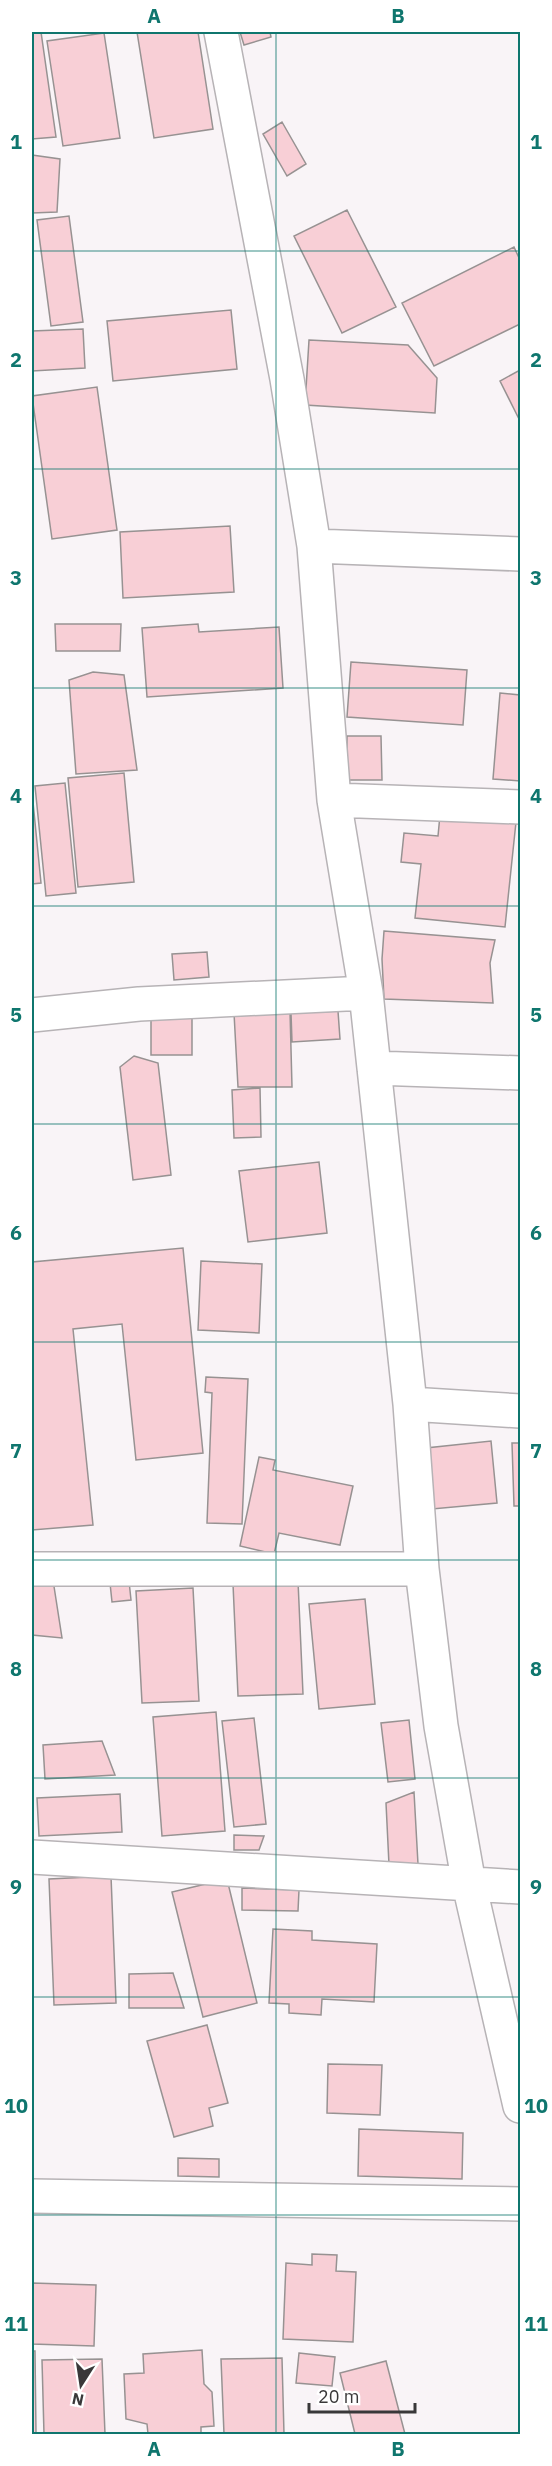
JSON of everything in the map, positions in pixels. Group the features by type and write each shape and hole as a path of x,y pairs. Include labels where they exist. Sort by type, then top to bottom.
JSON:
{"street":[{"path":"222,32 287,379 314,546 334,800 366,993 410,1404 422,1569 441,1726 469,1884 520,2106"},
{"path":"314,546 520,554"},
{"path":"334,800 520,807"},
{"path":"32,1015 139,1004 366,993"},
{"path":"374,1068 520,1073"},
{"path":"410,1404 520,1411"},
{"path":"32,1569 422,1569"},
{"path":"32,1857 520,1887"},
{"path":"32,2196 520,2204"}],"building":[{"path":"32,32 41,32 56,137 32,139"},
{"path":"137,32 198,32 213,129 154,138"},
{"path":"240,32 270,32 271,37 244,45"},
{"path":"104,33 120,138 63,146 47,41"},
{"path":"282,122 306,164 287,176 263,134"},
{"path":"32,155 60,159 57,212 32,213"},
{"path":"347,210 396,307 342,333 294,236"},
{"path":"69,216 83,322 51,326 37,220"},
{"path":"514,247 520,260 520,324 434,366 402,303"},
{"path":"231,310 237,369 113,381 107,321"},
{"path":"83,329 85,368 32,371 32,331"},
{"path":"309,340 408,345 437,378 435,413 305,405"},
{"path":"520,370 520,421 500,381"},
{"path":"97,387 117,530 52,539 32,396"},
{"path":"230,526 234,592 123,598 120,532"},
{"path":"55,624 121,624 120,651 56,651"},
{"path":"198,624 199,632 279,627 283,688 147,697 142,628"},
{"path":"351,662 467,670 463,725 347,717"},
{"path":"93,672 124,675 137,770 76,774 69,680"},
{"path":"500,693 520,695 520,781 493,779"},
{"path":"347,736 381,736 382,780 347,780"},
{"path":"124,773 134,882 78,887 68,778"},
{"path":"65,783 76,893 46,896 35,786"},
{"path":"32,792 41,883 32,884"},
{"path":"440,815 516,822 505,927 415,918 421,864 401,862 404,833 438,836"},
{"path":"384,931 495,940 490,963 493,1003 384,999 382,959"},
{"path":"207,952 209,977 174,980 172,954"},
{"path":"290,1011 292,1087 238,1087 234,1013"},
{"path":"338,1011 340,1039 292,1042 291,1013"},
{"path":"151,1013 192,1013 192,1055 151,1055"},
{"path":"134,1056 158,1063 171,1175 133,1180 120,1067"},
{"path":"260,1088 261,1137 234,1138 232,1090"},
{"path":"319,1162 327,1233 248,1242 239,1171"},
{"path":"183,1248 203,1453 136,1460 122,1324 73,1329 93,1525 32,1530 32,1262"},
{"path":"201,1261 262,1264 259,1333 198,1330"},
{"path":"206,1377 248,1379 242,1524 207,1523 212,1393 205,1392"},
{"path":"491,1441 497,1503 432,1509 426,1448"},
{"path":"512,1443 520,1443 520,1506 514,1506"},
{"path":"259,1457 275,1460 273,1470 353,1486 340,1545 279,1533 274,1554 240,1546"},
{"path":"53,1580 62,1638 32,1635 32,1583"},
{"path":"129,1581 131,1600 112,1602 110,1583"},
{"path":"298,1581 303,1694 238,1696 233,1584"},
{"path":"193,1588 199,1701 142,1703 136,1591"},
{"path":"365,1599 375,1704 319,1709 309,1604"},
{"path":"216,1712 225,1831 162,1836 153,1717"},
{"path":"254,1718 266,1824 234,1827 222,1721"},
{"path":"409,1720 415,1779 388,1782 381,1723"},
{"path":"102,1741 115,1775 45,1779 43,1745"},
{"path":"414,1792 418,1864 389,1865 386,1803"},
{"path":"120,1794 122,1832 39,1836 37,1798"},
{"path":"234,1835 264,1836 259,1850 234,1850"},
{"path":"111,1876 116,2003 54,2005 49,1879"},
{"path":"227,1879 257,2003 203,2017 172,1892"},
{"path":"242,1888 299,1890 298,1911 242,1910"},
{"path":"273,1929 312,1931 312,1940 377,1944 374,2002 322,1999 321,2015 289,2013 289,2004 269,2003"},
{"path":"173,1973 184,2008 129,2008 129,1974"},
{"path":"207,2025 228,2103 209,2108 213,2126 174,2137 147,2041"},
{"path":"328,2064 382,2065 380,2115 327,2113"},
{"path":"359,2129 463,2133 462,2179 358,2176"},
{"path":"178,2158 219,2159 219,2177 178,2176"},
{"path":"312,2254 337,2255 336,2271 356,2272 353,2342 283,2339 286,2263 312,2265"},
{"path":"32,2283 96,2285 94,2346 32,2344"},
{"path":"202,2350 204,2384 212,2392 214,2426 201,2427 201,2434 148,2434 147,2424 126,2419 124,2374 144,2373 143,2354"},
{"path":"32,2351 35,2351 36,2433 32,2433"},
{"path":"299,2353 335,2357 332,2386 296,2383"},
{"path":"282,2358 284,2434 224,2434 221,2359"},
{"path":"102,2359 105,2434 44,2434 42,2360"},
{"path":"386,2361 405,2434 355,2434 340,2373"}]}
